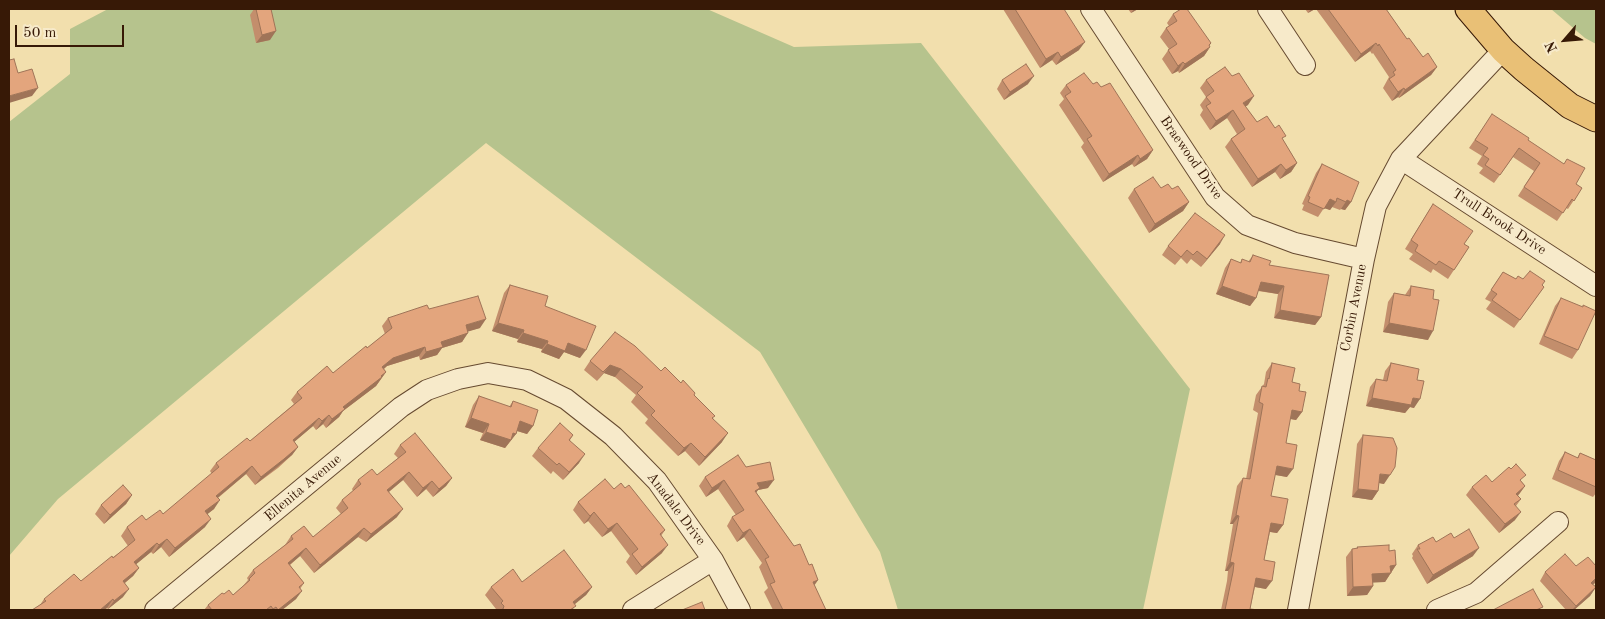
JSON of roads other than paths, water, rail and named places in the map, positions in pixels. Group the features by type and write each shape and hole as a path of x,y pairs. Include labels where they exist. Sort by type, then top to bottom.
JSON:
{"main road":[{"path":"1468,9 1503,50 1524,70 1570,106 1596,120"}],"street":[{"name":"Braewood Drive","path":"1090,9 1215,196 1247,225 1295,243 1364,259"},
{"path":"1268,9 1305,65"},
{"name":"Corbin Avenue","path":"1298,610 1364,259 1376,206 1401,159 1503,50"},
{"name":"Trull Brook Drive","path":"1401,159 1596,286"},
{"name":"Anadale Drive","path":"458,379 488,373 527,380 566,399 613,436 657,481 714,560 740,610"},
{"name":"Ellenita Avenue","path":"155,610 401,407 427,390 458,379"},
{"path":"1437,610 1476,593 1558,522"},
{"path":"633,610 714,560"}]}
